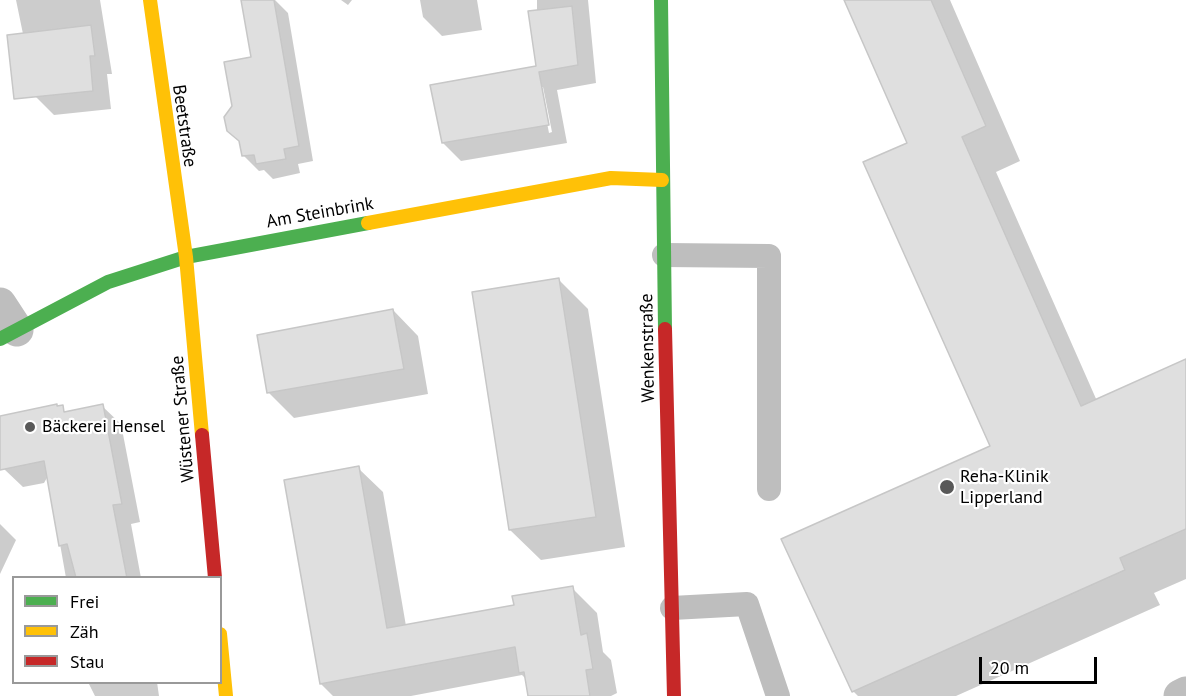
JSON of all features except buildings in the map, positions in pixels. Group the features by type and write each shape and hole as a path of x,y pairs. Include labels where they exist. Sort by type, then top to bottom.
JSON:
{"street":[{"name":"Beetstraße","path":"150,0 186,257"},
{"name":"Wenkenstraße","path":"661,0 662,180 674,696"},
{"name":"Am Steinbrink","path":"6,324 108,282 186,257 611,178 662,180"},
{"name":"Wüstener Straße","path":"186,257 215,576"},
{"path":"222,655 226,696"},
{"path":"1180,696 1186,693"}],"lane":[{"path":"664,255 769,256 769,489"},
{"path":"672,608 747,604 778,696"}],"traffic: fast":[{"path":"661,0 665,329"},
{"path":"0,339 108,282 186,257 368,223"}],"traffic: slow":[{"path":"150,0 186,257 202,435"},
{"path":"368,223 611,178 662,180"},
{"path":"222,655 226,696"}],"traffic: jam":[{"path":"665,329 674,696"},
{"path":"202,435 215,576"}],"place":[{"name":"Bäckerei Hensel","path":"30,427"},
{"name":"Reha-Klinik Lipperland","path":"947,487"}]}
